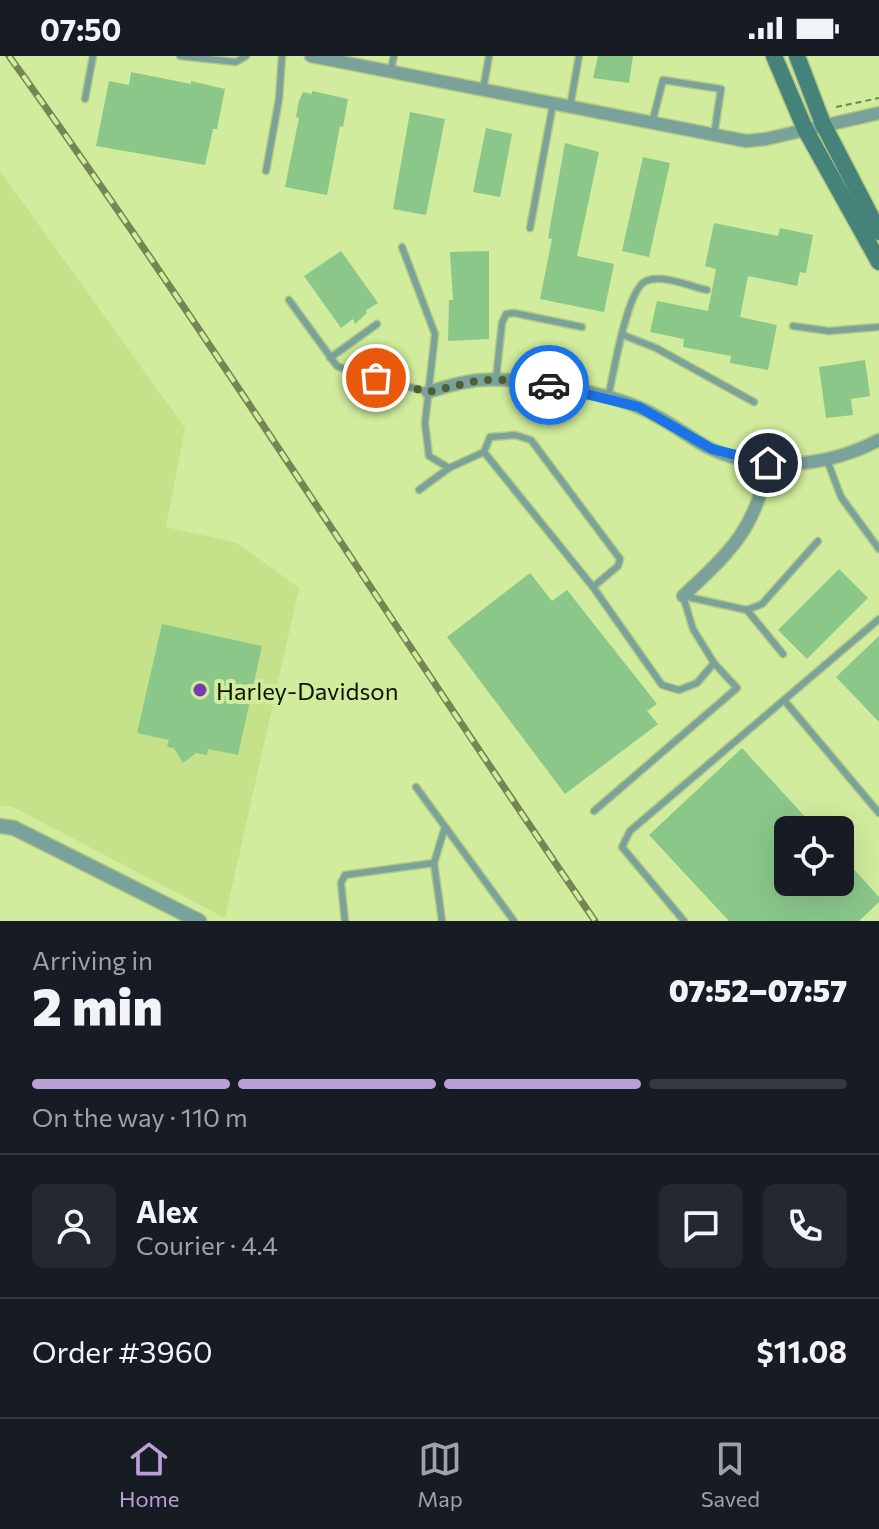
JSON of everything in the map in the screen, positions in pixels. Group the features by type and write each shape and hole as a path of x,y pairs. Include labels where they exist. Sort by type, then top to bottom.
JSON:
{"main road":[{"path":"774,56 805,129 879,262"},
{"path":"797,56 823,124 878,228"}],"street":[{"path":"311,56 714,135 756,140 879,113"},
{"path":"428,392 480,380 543,384 639,407 712,449 768,463 794,464 843,457 879,440"},
{"path":"683,596 726,555 745,530 759,504 768,463"},
{"path":"0,826 27,834 199,921"}],"lane":[{"path":"85,99 93,56"},
{"path":"180,56 236,62 246,56"},
{"path":"266,171 279,99 282,56"},
{"path":"390,72 394,56"},
{"path":"483,90 489,56"},
{"path":"570,107 579,56"},
{"path":"652,123 663,80 721,89 714,135"},
{"path":"530,228 553,104"},
{"path":"402,247 435,334 425,423 429,456 449,468"},
{"path":"608,398 631,301 640,284 649,279 660,279 707,290"},
{"path":"289,300 337,366 428,392"},
{"path":"496,380 502,323 506,314 582,327"},
{"path":"330,358 377,324"},
{"path":"793,326 829,331 879,327"},
{"path":"623,335 656,348 754,402"},
{"path":"419,490 449,468 484,452 490,437 515,435 531,440 620,559 618,566 593,587"},
{"path":"484,452 593,587 662,685 679,690 697,683 714,663"},
{"path":"827,460 841,497 879,549"},
{"path":"594,811 737,688 714,663 693,629 683,596 747,610 762,604 818,541"},
{"path":"747,610 783,654"},
{"path":"684,921 622,847 630,831 879,619"},
{"path":"784,700 879,813"},
{"path":"416,787 514,921"},
{"path":"442,921 434,863 445,827"},
{"path":"345,921 341,883 345,875 434,863"}],"path":[{"path":"836,107 879,98"}],"shaded area":[{"path":"0,171 185,428 166,527 237,543 299,588 225,918 11,806 0,806"}],"building":[{"path":"598,56 633,56 629,83 593,78"},
{"path":"131,72 225,89 217,129 213,129 205,165 96,146 109,81 129,85"},
{"path":"312,91 348,99 327,195 285,187 299,118 296,117 299,101 303,92 312,94"},
{"path":"410,112 445,119 426,215 393,209"},
{"path":"486,128 512,134 500,197 473,192"},
{"path":"565,143 599,152 577,256 614,264 604,312 540,299"},
{"path":"643,157 670,163 649,257 622,251"},
{"path":"714,223 778,236 780,228 813,235 806,273 800,272 797,286 748,276 740,317 777,325 768,370 730,363 731,356 683,347 684,339 650,332 657,301 708,311 716,269 705,266"},
{"path":"341,251 378,303 366,310 367,313 355,324 353,319 341,328 304,276"},
{"path":"489,251 489,339 448,341 449,300 453,300 450,252"},
{"path":"865,360 870,396 851,399 853,415 826,418 819,367"},
{"path":"839,569 868,598 807,659 778,630"},
{"path":"530,573 552,601 567,590 657,704 647,711 658,724 565,794 447,637"},
{"name":"Harley-Davidson","path":"162,624 262,646 238,755 208,749 207,755 196,753 183,763 174,748 167,747 169,740 137,733"},
{"path":"879,636 879,722 836,677"},
{"path":"742,748 804,816 774,816 774,896 854,896 854,869 879,897 879,902 859,921 729,921 649,835"}],"railway":[{"path":"9,56 159,270 595,921"}],"way so far":[{"path":"376,378 428,392 480,380 549,385"}],"place":[{"name":"Harley-Davidson","path":"200,690"}],"route":[{"path":"549,385 639,407 712,449 768,463"}]}
